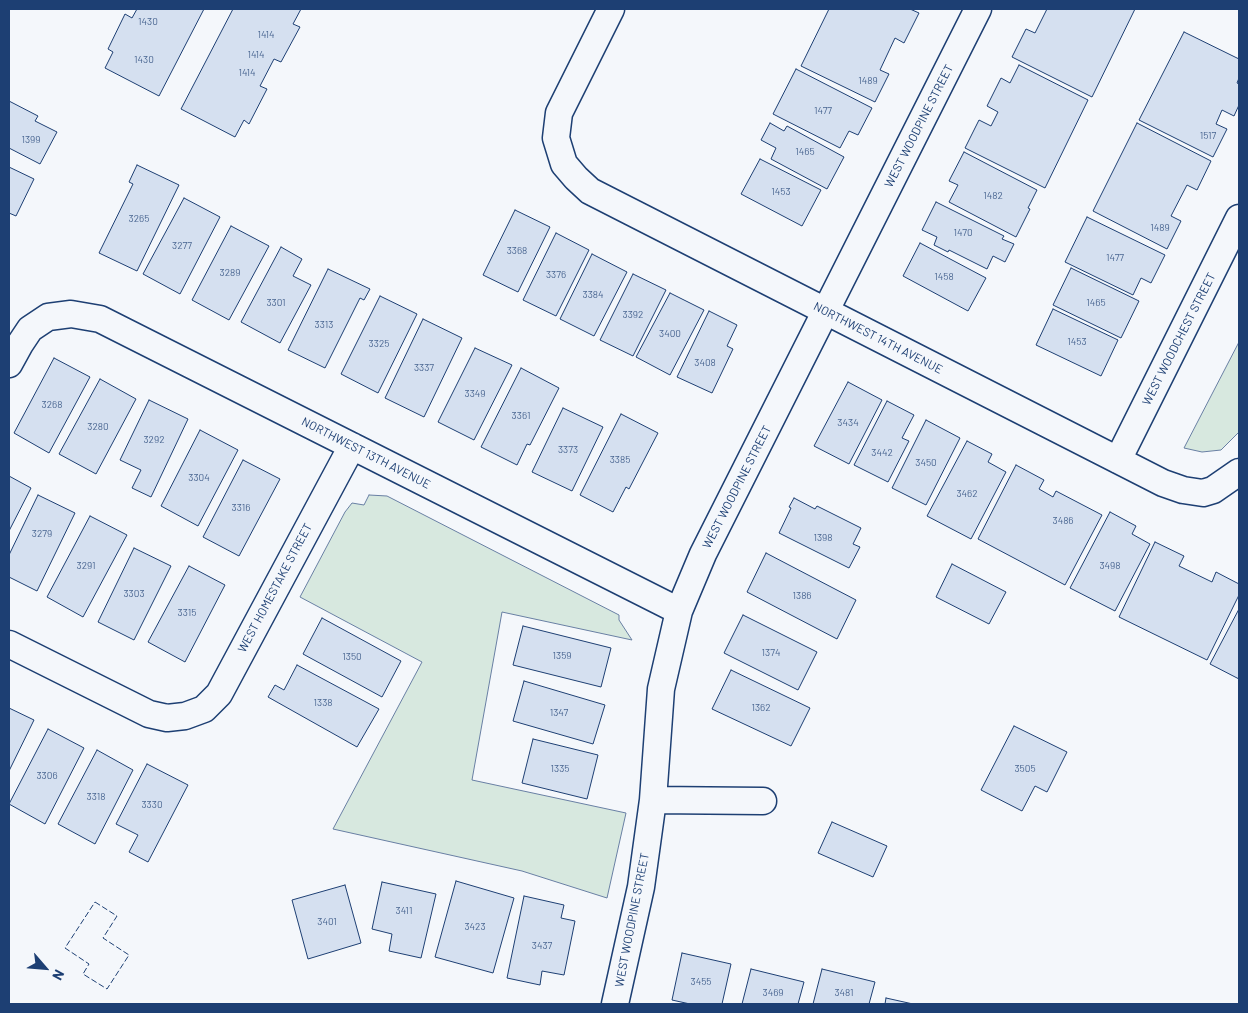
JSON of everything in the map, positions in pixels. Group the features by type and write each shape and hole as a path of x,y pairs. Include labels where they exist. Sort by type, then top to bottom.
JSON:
{"street":[{"name":"NORTHWEST 14TH AVENUE","path":"611,9 559,113 556,138 564,164 590,191 1163,483 1183,490 1203,492 1212,490 1239,472"},
{"name":"WEST WOODPINE STREET","path":"615,1004 641,887 652,800 661,689 679,611 703,554 978,9"},
{"name":"WEST WOODCHEST STREET","path":"1118,460 1239,218"},
{"name":"NORTHWEST 13TH AVENUE","path":"9,364 30,329 48,317 71,314 100,318 679,611"},
{"name":"WEST HOMESTAKE STREET","path":"9,644 149,714 167,718 185,716 204,708 219,694 352,446"},
{"path":"652,800 763,801"}],"shaded area":[{"path":"1239,342 1239,432 1221,450 1202,452 1184,448"},
{"path":"369,495 387,496 619,615 619,620 632,640 502,612 472,780 626,813 607,898 522,871 333,829 422,662 300,597 345,512 352,503 364,505"}],"building":[{"path":"137,9 204,9 159,96 105,68 113,52 108,49 125,14 132,18"},
{"path":"233,9 301,9 293,24 300,27 281,62 274,59 260,86 267,89 249,124 244,120 235,137 181,109"},
{"path":"829,9 910,9 919,13 904,43 895,38 880,70 889,74 875,102 801,66"},
{"path":"1047,9 1135,9 1092,97 1012,57 1026,29 1035,33"},
{"path":"1184,32 1239,59 1239,78 1237,83 1239,84 1239,105 1234,116 1222,110 1216,124 1227,129 1213,157 1139,120"},
{"path":"1019,65 1088,100 1045,188 965,148 979,120 991,126 998,112 987,106 1001,78 1010,83"},
{"path":"796,69 872,108 858,135 849,131 840,148 773,114"},
{"path":"9,101 38,116 35,121 57,132 40,164 9,148"},
{"path":"770,123 784,131 787,126 844,157 827,189 771,159 776,148 761,140"},
{"path":"1137,123 1211,161 1197,190 1187,185 1171,216 1181,221 1167,249 1093,211"},
{"path":"964,152 1037,190 1016,237 949,202 958,185 949,181"},
{"path":"760,159 821,190 802,226 741,194"},
{"path":"137,165 179,185 137,271 99,253 133,184 129,182"},
{"path":"9,167 34,179 16,216 9,213"},
{"path":"184,198 220,217 180,294 143,274"},
{"path":"936,202 1004,236 1002,239 1014,244 1005,262 993,256 987,269 949,250 948,252 934,245 937,237 922,230"},
{"path":"515,210 550,227 518,292 483,275"},
{"path":"1087,217 1165,255 1151,283 1141,278 1133,295 1065,262"},
{"path":"231,226 269,246 229,320 192,300"},
{"path":"556,233 589,250 556,316 523,300"},
{"path":"920,243 986,278 968,311 903,276"},
{"path":"281,247 302,259 293,276 311,285 280,343 241,322"},
{"path":"592,254 627,272 594,336 560,319"},
{"path":"1071,268 1139,301 1121,338 1053,305"},
{"path":"328,269 370,289 364,300 360,298 325,368 288,350"},
{"path":"633,274 666,290 633,356 600,340"},
{"path":"670,293 704,310 670,375 636,357"},
{"path":"380,296 417,314 378,393 341,374"},
{"path":"1053,309 1118,340 1101,376 1036,345"},
{"path":"709,311 737,325 727,346 733,349 712,393 677,377"},
{"path":"423,319 462,338 424,417 385,398"},
{"path":"475,348 512,365 474,440 438,422"},
{"path":"54,358 90,377 49,453 14,433"},
{"path":"521,368 559,388 530,445 527,444 517,465 481,447"},
{"path":"100,379 136,399 96,474 59,454"},
{"path":"848,382 882,400 849,464 814,446"},
{"path":"149,400 188,419 151,497 132,488 141,470 120,460"},
{"path":"887,401 914,415 902,438 909,441 888,482 854,465"},
{"path":"563,408 603,427 572,491 532,472"},
{"path":"621,414 658,433 629,489 626,487 613,512 580,495"},
{"path":"926,420 960,438 926,505 892,488"},
{"path":"200,430 238,450 198,526 161,506"},
{"path":"967,441 992,454 988,462 1006,472 971,539 927,516"},
{"path":"243,460 280,479 239,556 203,537"},
{"path":"1016,465 1044,480 1039,489 1053,497 1056,491 1102,515 1065,585 978,539"},
{"path":"9,476 31,488 9,531"},
{"path":"38,495 75,513 37,591 9,577 9,555"},
{"path":"794,498 815,509 817,506 861,528 853,544 860,547 849,568 779,533"},
{"path":"1110,512 1136,526 1132,534 1150,544 1115,611 1070,588"},
{"path":"90,516 127,535 83,617 47,597"},
{"path":"1155,542 1184,556 1179,566 1212,582 1216,572 1239,584 1239,595 1207,660 1119,617"},
{"path":"134,548 171,566 134,640 98,622"},
{"path":"766,553 856,600 837,639 747,592"},
{"path":"952,564 1006,592 989,624 936,597"},
{"path":"189,566 225,585 185,662 148,642"},
{"path":"1239,609 1239,679 1210,664"},
{"path":"743,615 817,652 798,690 724,653"},
{"path":"322,618 401,661 382,697 303,654"},
{"path":"523,626 611,648 601,687 513,665"},
{"path":"297,665 379,709 357,747 268,697 275,685 284,690"},
{"path":"731,670 810,708 791,746 712,709"},
{"path":"524,681 605,705 593,744 513,721"},
{"path":"9,708 34,720 9,771"},
{"path":"1014,726 1067,752 1047,792 1035,786 1022,811 981,790"},
{"path":"48,729 84,748 45,824 9,804"},
{"path":"533,739 598,755 587,799 522,783"},
{"path":"97,750 133,770 95,844 58,824"},
{"path":"147,764 188,785 148,862 129,852 138,835 116,824"},
{"path":"832,822 887,846 873,877 818,853"},
{"path":"456,881 514,898 493,973 435,957"},
{"path":"382,882 436,894 421,958 389,951 392,934 372,929"},
{"path":"345,885 361,943 308,959 292,900"},
{"path":"524,896 564,905 561,918 575,921 564,975 542,971 540,985 507,978"},
{"path":"682,953 731,964 722,1004 690,1004 672,1000"},
{"path":"751,969 804,982 798,1004 742,1004"},
{"path":"822,969 875,982 869,1004 813,1004"},
{"path":"886,998 913,1004 885,1004"}],"fence":[{"path":"95,902 117,916 103,938 129,955 107,989 83,974 89,964 65,948 95,902"}]}
